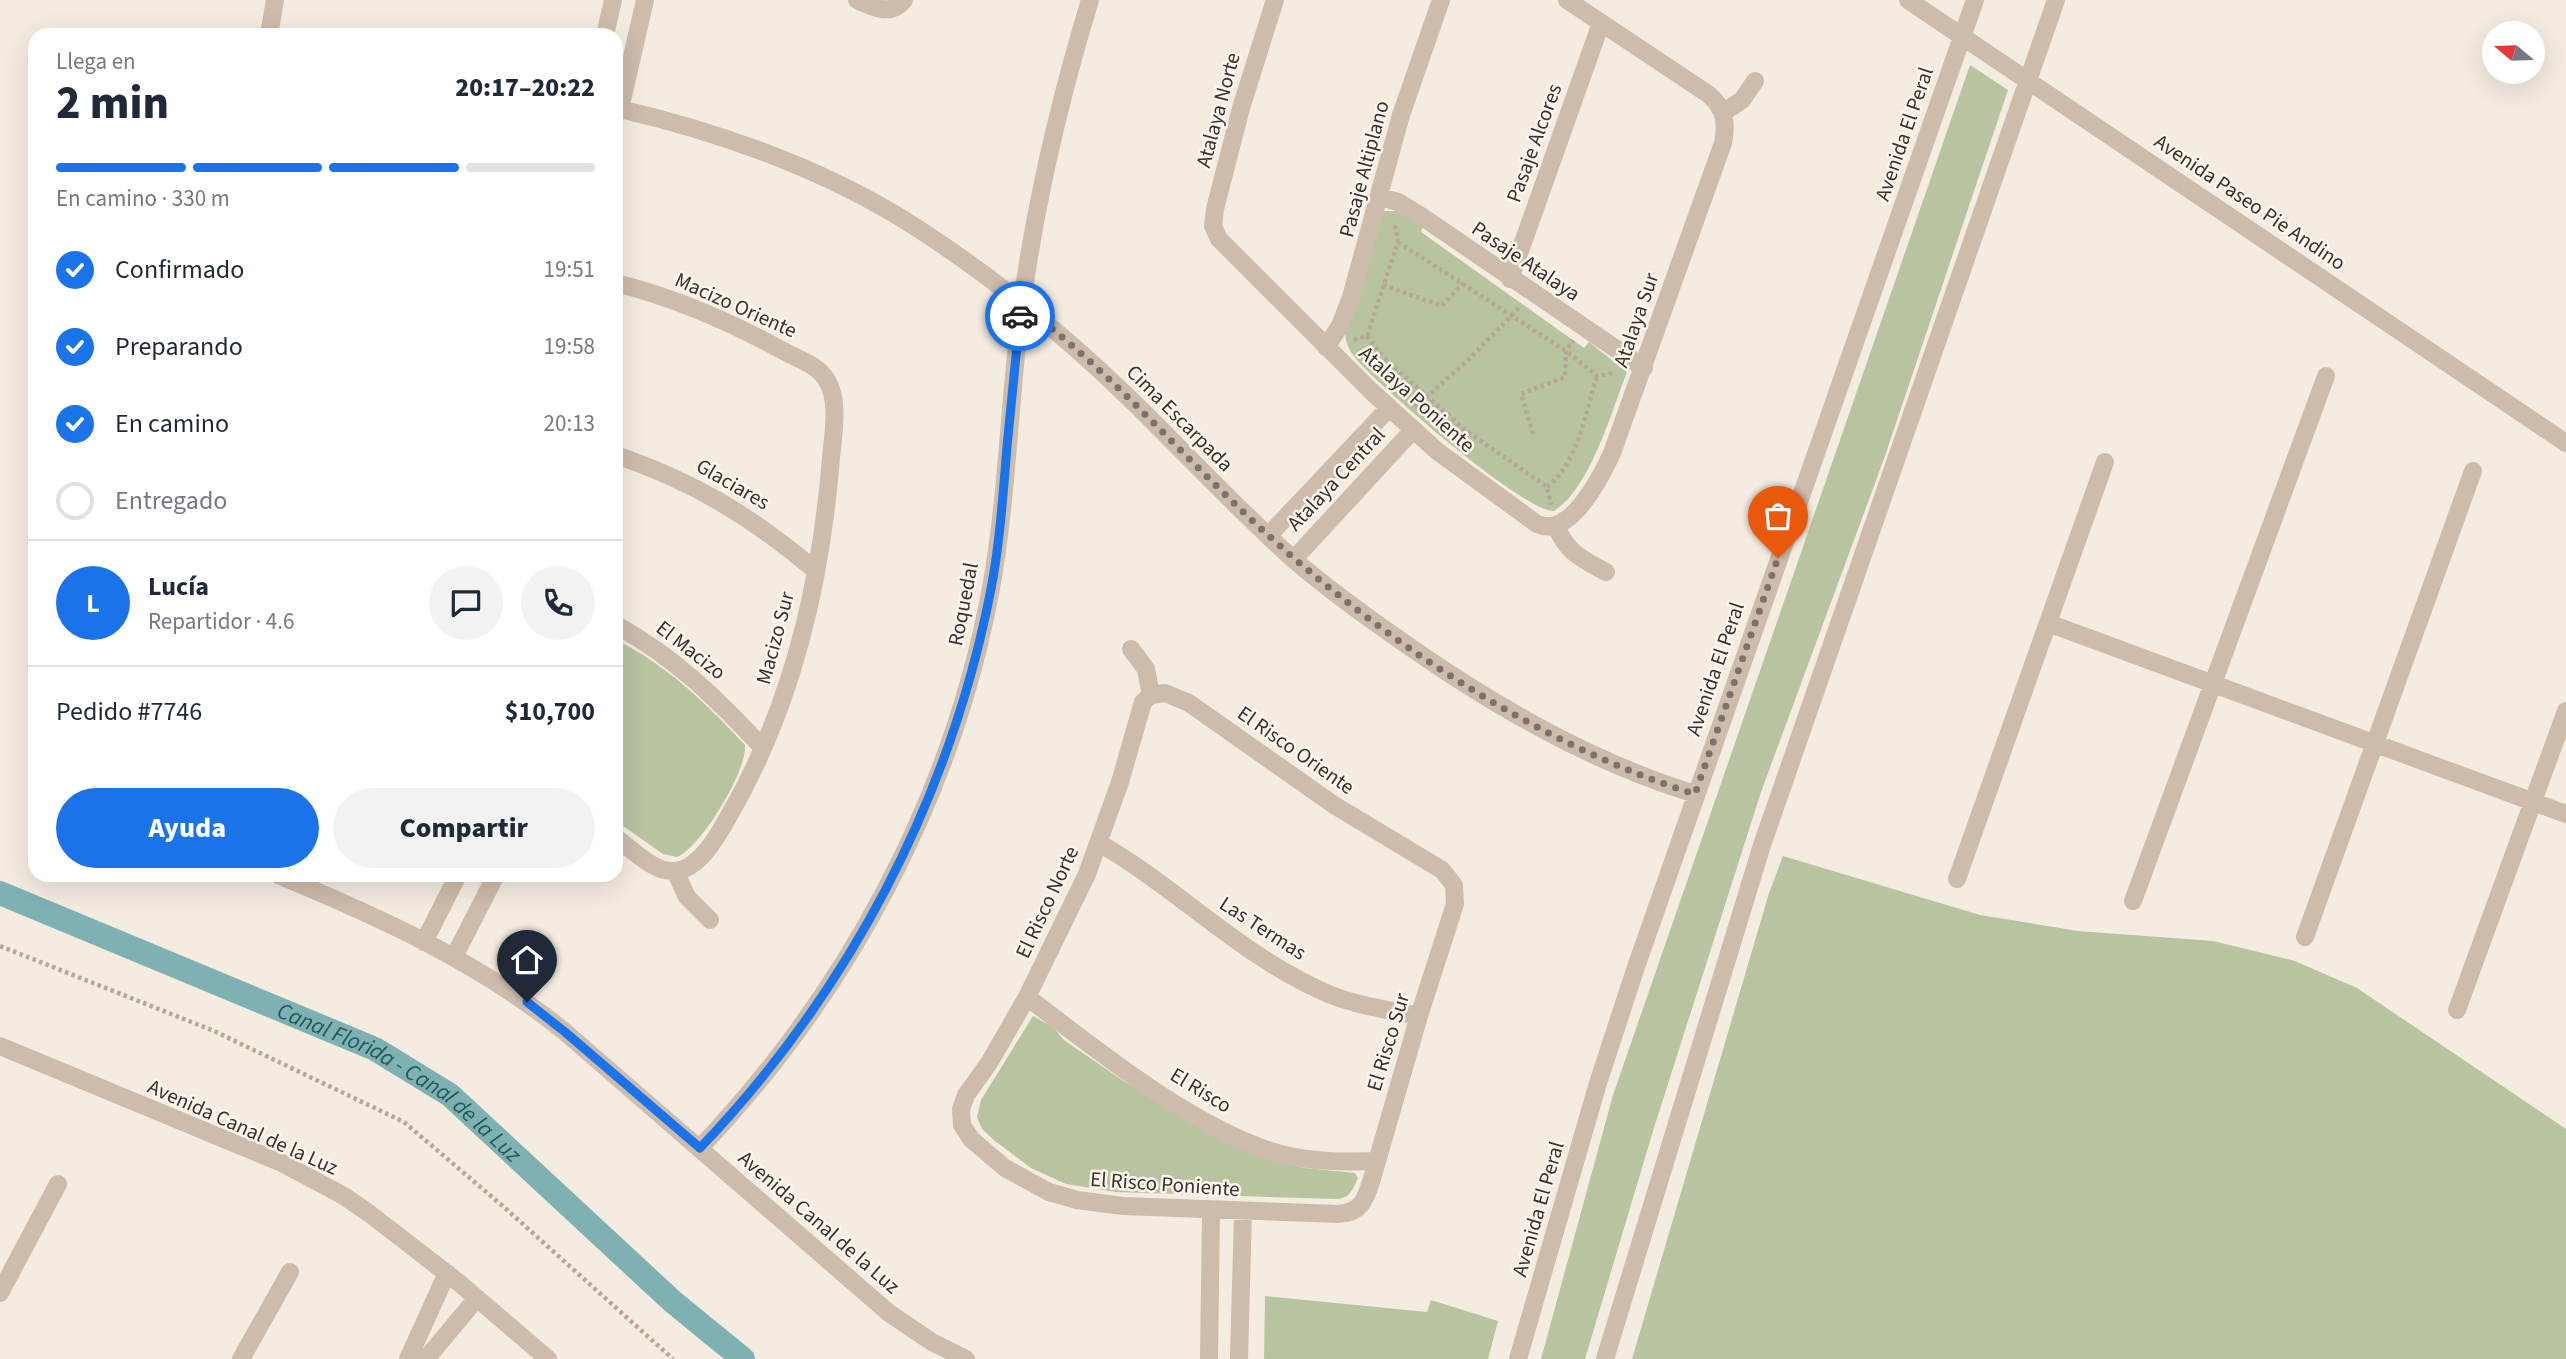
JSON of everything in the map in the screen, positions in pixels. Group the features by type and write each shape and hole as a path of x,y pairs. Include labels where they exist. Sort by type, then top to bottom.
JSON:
{"street":[{"path":"270,28 275,0"},
{"path":"607,28 614,0"},
{"path":"623,88 645,0"},
{"path":"856,0 890,10 900,4"},
{"name":"Roquedal","path":"700,1148 762,1077 841,970 896,872 938,772 967,689 991,586 1003,501 1021,305 1044,171 1067,77 1090,0"},
{"name":"Atalaya Norte","path":"1215,233 1215,209 1241,108 1275,0"},
{"name":"Pasaje Altiplano","path":"1326,347 1340,326 1351,297 1401,115 1441,0"},
{"path":"1567,0 1708,94 1724,112 1742,100 1755,81"},
{"name":"Avenida Paseo Pie Andino","path":"1908,0 2566,443"},
{"name":"Avenida El Peral","path":"1518,1359 1598,1083 1695,794 1975,0"},
{"path":"1605,1359 1762,845 2056,0"},
{"name":"Pasaje Alcores","path":"1510,279 1601,23"},
{"name":"Cima Escarpada","path":"623,109 733,142 805,170 858,194 917,228 1064,338 1122,391 1268,536 1377,625 1499,704 1599,757 1695,794"},
{"name":"Atalaya Sur","path":"1556,526 1577,509 1605,468 1644,368 1723,143 1724,112"},
{"name":"Pasaje Atalaya","path":"1380,197 1398,202 1644,368"},
{"name":"Atalaya Poniente","path":"1215,233 1223,246 1326,347 1401,419 1453,464 1530,519 1542,526 1556,526"},
{"name":"Macizo Oriente","path":"623,286 715,316 813,367 829,383"},
{"path":"2133,901 2326,376"},
{"name":"Macizo Sur","path":"675,871 694,863 709,847 734,807 763,748 797,654 825,522 832,447 833,407 829,383"},
{"name":"Atalaya Central","path":"1268,536 1401,419"},
{"name":"Atalaya Central","path":"1294,559 1401,419"},
{"name":"Glaciares","path":"623,458 687,483 740,512 773,534 816,571"},
{"path":"1957,879 2105,463"},
{"path":"2305,937 2473,471"},
{"path":"1556,526 1572,552 1606,572"},
{"path":"2048,623 2566,814"},
{"name":"El Macizo","path":"623,629 692,675 763,748"},
{"path":"1131,649 1146,669 1151,695"},
{"name":"El Risco Oriente","path":"1151,695 1165,693 1189,704 1352,817 1442,870 1454,885"},
{"name":"El Risco Norte","path":"960,1117 966,1095 989,1063 1027,997 1067,918 1099,843 1141,707 1151,695"},
{"path":"2457,1010 2566,710"},
{"path":"623,843 655,866 675,871 687,897 710,920"},
{"name":"Las Termas","path":"1099,843 1227,934 1302,981 1348,1001 1419,1016"},
{"name":"Avenida Canal de la Luz","path":"295,882 454,957 502,985 543,1014 889,1313 932,1342 965,1359"},
{"path":"425,942 455,882"},
{"path":"454,957 492,882"},
{"name":"El Risco Sur","path":"1356,1210 1365,1198 1455,904 1454,885"},
{"name":"El Risco","path":"1027,997 1147,1084 1230,1134 1293,1157 1322,1161 1376,1161"},
{"name":"Avenida Canal de la Luz","path":"0,1046 282,1163 317,1181 370,1213 447,1273 548,1359"},
{"name":"El Risco Poniente","path":"960,1117 965,1130 979,1146 1005,1168 1049,1192 1100,1204 1243,1212 1338,1214 1356,1210"},
{"path":"2,1284 58,1184"},
{"path":"1209,1359 1212,1211"},
{"path":"1239,1359 1243,1212"},
{"path":"241,1359 290,1272"},
{"path":"408,1359 447,1273"},
{"path":"426,1359 477,1298"}],"path":[{"path":"1398,242 1566,351 1597,376 1644,368"},
{"path":"1383,285 1442,306 1463,283"},
{"path":"1401,419 1428,397 1532,294"},
{"path":"1533,435 1521,394 1565,377 1566,351 1582,327"},
{"path":"1367,336 1384,358 1464,429 1547,487 1556,526"},
{"path":"1547,487 1568,459 1597,376"},
{"path":"0,946 214,1031 404,1122 505,1208 673,1359"}],"green space":[{"path":"1970,65 2008,90 1885,456 1761,792 1653,1131 1585,1359 1541,1359 1613,1095"},
{"path":"1382,211 1397,211 1423,227 1421,232 1584,348 1589,342 1627,372 1589,467 1567,500 1554,511 1538,506 1484,471 1393,395 1351,352 1345,329"},
{"path":"623,644 685,686 745,745 739,771 710,824 687,851 677,857 663,854 623,826"},
{"path":"1783,856 1980,915 2078,931 2213,941 2295,961 2357,988 2566,1129 2566,1359 1632,1359 1769,893"},
{"path":"1033,1016 1053,1027 1064,1040 1122,1080 1215,1136 1278,1162 1305,1168 1355,1173 1358,1178 1354,1186 1348,1195 1337,1199 1116,1192 1066,1184 1031,1168 982,1129 977,1117 981,1100"},
{"path":"1265,1296 1427,1312 1431,1300 1498,1321 1488,1359 1264,1359"}],"waterway":[{"name":"Canal Florida - Canal de la Luz","path":"0,893 375,1049 450,1095 672,1301 743,1359"}],"way so far":[{"path":"1020,316 1021,305 1064,338 1281,547 1317,579 1377,625 1438,667 1532,723 1581,749 1638,774 1695,794 1778,558"}],"route":[{"path":"527,1002 700,1148 752,1089 803,1024 860,939 896,872 929,796 967,689 991,586 1003,501 1020,316"}]}
